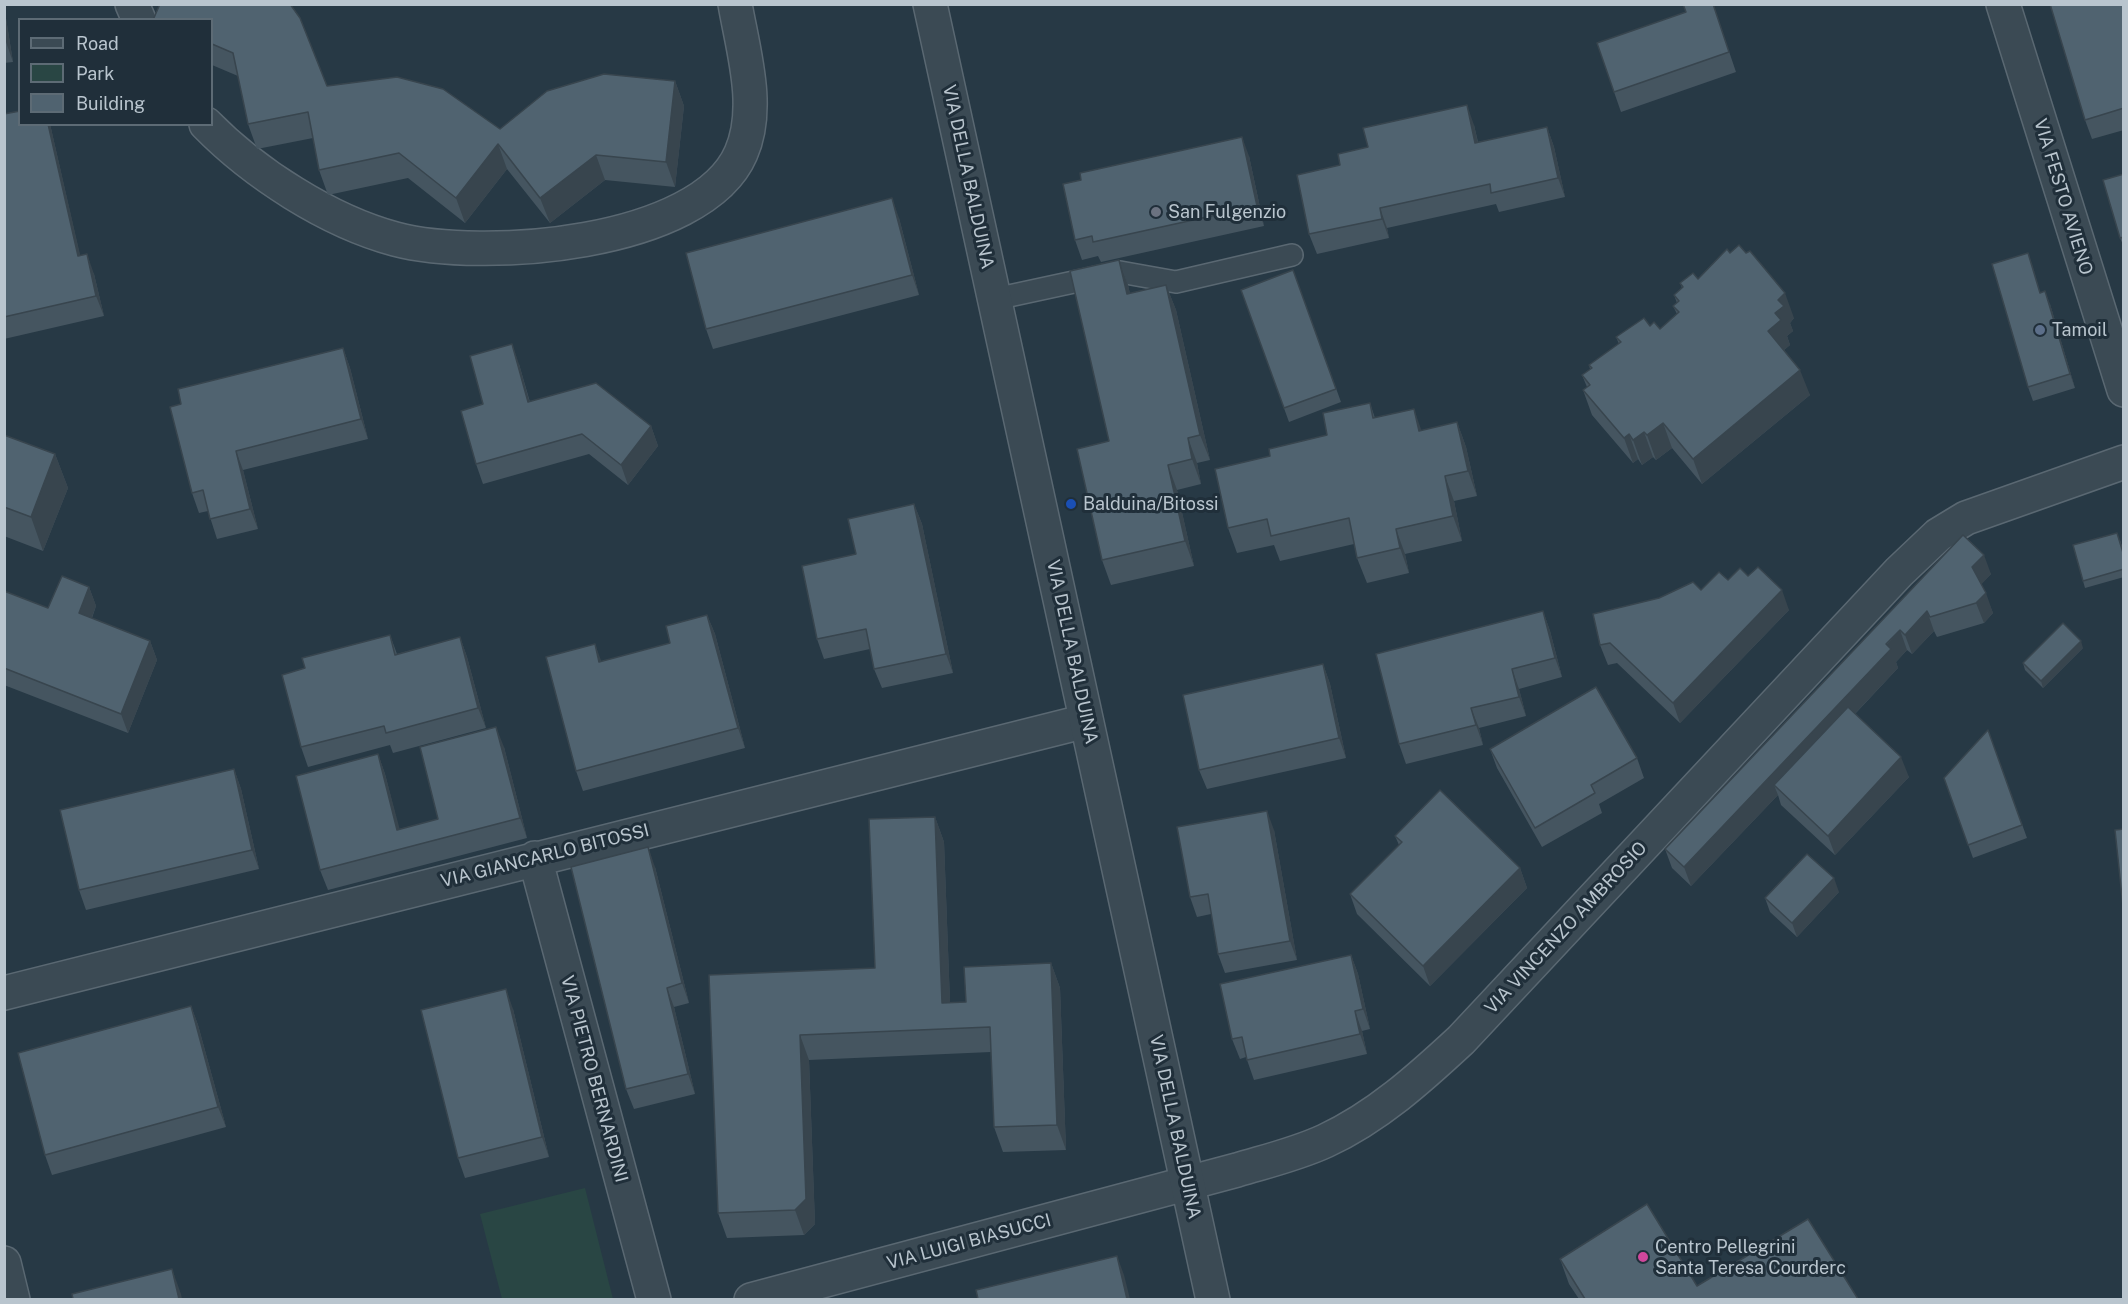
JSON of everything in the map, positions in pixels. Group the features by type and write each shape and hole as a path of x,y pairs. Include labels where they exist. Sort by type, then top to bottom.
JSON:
{"street":[{"path":"132,4 138,18"},
{"path":"208,126 238,154 271,178 335,215 394,238 444,247 500,249 628,230 666,217 702,198 726,177 742,151 749,103 735,4"},
{"name":"VIA DELLA BALDUINA","path":"930,4 1213,1299"},
{"name":"VIA FESTO AVIENO","path":"2003,4 2124,390"},
{"name":"VIA VINCENZO AMBROSIO","path":"1186,1183 1305,1149 1327,1140 1390,1101 1422,1076 1461,1040 1926,546 1966,518 2124,462"},
{"name":"VIA GIANCARLO BITOSSI","path":"4,993 535,858 1086,722"},
{"name":"VIA PIETRO BERNARDINI","path":"535,858 654,1299"},
{"name":"VIA LUIGI BIASUCCI","path":"751,1299 1186,1183"},
{"path":"4,1263 14,1299"}],"lane":[{"path":"995,299 1119,272 1176,282 1292,255"}],"green space":[{"path":"585,1188 613,1299 502,1299 480,1214"}],"building":[{"path":"160,4 290,4 300,18 327,86 397,77 443,89 500,129 547,91 604,74 675,81 666,162 596,155 540,198 498,144 456,198 399,153 319,170 308,112 248,124 233,53 213,44 213,18 154,18"},
{"path":"1683,4 1713,4 1729,52 1614,92 1597,43 1686,12"},
{"path":"2050,4 2124,4 2124,108 2085,120"},
{"path":"1467,105 1475,143 1547,127 1558,178 1491,193 1490,184 1380,208 1382,219 1309,234 1297,175 1340,165 1338,154 1368,147 1363,128"},
{"path":"18,111 18,126 48,126 78,256 87,254 96,296 4,317 4,114"},
{"path":"1242,137 1257,206 1093,242 1092,236 1075,240 1063,184 1081,180 1080,173"},
{"path":"2124,174 2124,237 2120,238 2103,180"},
{"path":"892,198 912,275 706,329 686,253"},
{"path":"1739,245 1746,253 1750,251 1785,293 1778,300 1784,306 1775,313 1781,320 1768,331 1800,370 1693,459 1663,423 1647,435 1644,432 1633,440 1629,434 1624,438 1583,390 1590,385 1582,375 1592,368 1589,365 1621,342 1616,337 1644,318 1650,326 1654,322 1660,329 1679,312 1673,306 1679,301 1674,295 1683,287 1680,283 1693,273 1698,279 1727,249 1730,253"},
{"path":"2028,253 2040,293 2045,291 2070,374 2028,387 1992,264"},
{"path":"1119,260 1127,294 1166,285 1200,435 1188,438 1192,459 1168,465 1185,541 1102,560 1077,449 1109,441 1070,271"},
{"path":"1293,270 1336,389 1284,408 1241,290"},
{"path":"512,344 528,402 596,383 651,426 621,465 582,434 476,464 461,411 483,404 470,356"},
{"path":"343,348 361,419 236,451 250,509 210,519 203,490 192,493 170,407 181,404 178,389"},
{"path":"1370,403 1373,418 1414,409 1419,431 1457,422 1468,471 1445,476 1453,516 1396,529 1400,548 1357,558 1349,518 1271,536 1267,519 1228,528 1215,469 1270,456 1269,449 1327,435 1323,413"},
{"path":"4,435 55,454 31,517 4,507"},
{"path":"914,504 946,654 874,669 866,629 817,639 802,566 856,554 848,519"},
{"path":"2117,533 2124,556 2124,569 2083,581 2073,545"},
{"path":"1963,535 1984,555 1972,567 1986,593 1976,603 1930,617 1927,611 1905,635 1900,630 1886,644 1891,649 1684,867 1665,849"},
{"path":"1758,567 1782,590 1673,703 1610,643 1600,645 1593,614 1659,598 1693,582 1701,590 1719,572 1728,580 1740,568 1748,576"},
{"path":"62,576 89,587 79,613 150,641 121,714 4,668 4,591 48,608"},
{"path":"1543,611 1555,658 1512,669 1519,697 1471,708 1476,725 1399,744 1376,654"},
{"path":"707,615 738,728 576,771 546,657 595,644 599,662 670,643 666,626"},
{"path":"2063,623 2081,641 2041,681 2023,663"},
{"path":"390,635 395,655 460,637 478,708 386,733 384,726 301,747 282,675 305,668 302,658"},
{"path":"1323,664 1339,738 1199,770 1183,695"},
{"path":"1596,687 1637,758 1591,785 1595,793 1535,828 1490,749"},
{"path":"1848,707 1901,757 1828,836 1774,785"},
{"path":"496,727 520,818 320,870 296,776 378,754 397,830 438,819 420,747"},
{"path":"1988,730 2022,825 1968,845 1944,778"},
{"path":"234,769 252,850 79,890 60,810"},
{"path":"1440,790 1520,868 1423,966 1350,894 1402,842 1395,836"},
{"path":"1267,811 1290,941 1218,954 1208,894 1190,897 1177,827"},
{"path":"935,817 942,1003 966,1002 964,967 1051,963 1057,1125 994,1127 990,1027 800,1035 806,1199 795,1210 718,1213 709,975 875,968 869,819"},
{"path":"2124,829 2124,916 2115,830"},
{"path":"648,847 682,983 667,988 688,1074 626,1089 571,867"},
{"path":"1807,854 1834,878 1792,923 1765,898"},
{"path":"1351,955 1363,1009 1355,1011 1360,1034 1247,1060 1242,1037 1232,1039 1220,984"},
{"path":"506,989 542,1137 458,1158 421,1010"},
{"path":"191,1006 218,1107 45,1155 18,1053"},
{"path":"1647,1204 1697,1286 1808,1219 1858,1299 1585,1299 1560,1259"},
{"path":"1117,1256 1127,1299 978,1299 976,1290"},
{"path":"172,1269 179,1299 73,1299 72,1294"}],"place":[{"name":"San Fulgenzio","path":"1156,212"},
{"name":"Tamoil","path":"2040,330"},
{"name":"Balduina/Bitossi","path":"1071,504"},
{"name":"Centro Pellegrini Santa Teresa Courderc","path":"1643,1257"}]}
